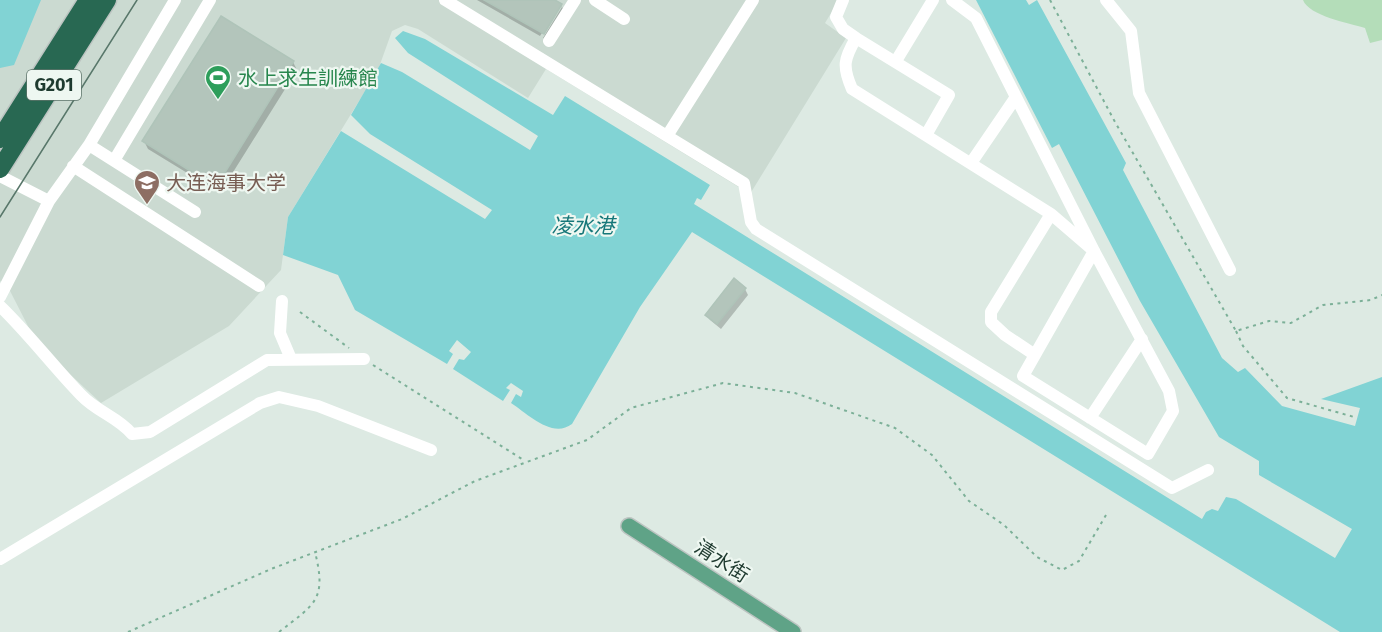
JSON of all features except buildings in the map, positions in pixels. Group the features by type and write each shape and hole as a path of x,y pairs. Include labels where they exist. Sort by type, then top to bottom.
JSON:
{"highway":[{"name":"G201","path":"0,139 88,0"},
{"name":"G201","path":"0,169 107,0"},
{"path":"0,117 26,99"}],"main road":[{"name":"清水街","path":"629,526 792,632"}],"street":[{"path":"0,297 49,201 89,145 175,0"},
{"path":"114,159 210,0"},
{"path":"445,0 744,183 751,222 756,229 1172,488 1208,470"},
{"path":"549,41 575,0"},
{"path":"595,0 624,19"},
{"path":"667,136 753,0"},
{"path":"843,0 837,17 843,29 949,95 926,135"},
{"path":"896,61 933,0"},
{"path":"952,0 976,18 1173,402 1173,411 1148,454 1023,376 1094,251"},
{"path":"1106,0 1131,31 1139,93 1230,270"},
{"path":"856,38 847,54 844,71 852,89 1051,214 1094,251"},
{"path":"971,164 1016,97"},
{"path":"89,145 195,212"},
{"path":"73,166 259,286"},
{"path":"0,176 49,201"},
{"path":"1035,355 1005,335 991,322 991,312 1051,214"},
{"path":"282,301 280,333 291,359"},
{"path":"0,306 88,402 96,409 122,422 132,434 150,432 267,360 364,359"},
{"path":"1090,418 1142,339"},
{"path":"0,560 260,403 279,397 318,406 431,450"}],"path":[{"path":"1050,0 1115,122 1244,346 1287,398 1354,417"},
{"path":"1236,332 1269,321 1291,323 1323,305 1353,299 1371,300 1382,295"},
{"path":"300,312 364,359 525,461"},
{"path":"128,632 315,552 402,519 475,481 587,440 631,408 723,383 795,393 895,428 932,455 969,501 1004,525 1037,557 1062,570 1079,561 1106,515"},
{"path":"279,632 309,609 319,594 321,577 315,552"}],"shaded area":[{"name":"大连海事大学","path":"0,0 839,0 825,23 846,38 750,194 546,69 528,98 418,29 405,25 392,31 378,70 288,217 281,270 229,326 101,403 60,365 30,330 8,287 0,281"}],"green space":[{"path":"1303,0 1382,0 1382,40 1370,43 1365,28 1321,15 1307,6"}],"water":[{"path":"0,0 41,0 14,65 0,68"},
{"name":"凌水港","path":"976,0 1026,0 1029,5 1037,0 1126,163 1123,170 1222,358 1238,372 1245,368 1282,406 1355,426 1360,408 1321,399 1382,377 1382,632 1340,632 692,232 640,307 572,424 556,429 540,423 511,403 516,394 521,397 523,391 511,383 506,388 510,390 503,401 453,369 459,359 464,360 471,352 457,340 449,351 453,354 447,364 355,310 338,275 283,255 288,217 341,131 485,219 492,210 370,134 351,115 381,63 402,72 530,150 538,136 408,53 395,38 403,31 425,39 553,115 565,96 710,185 701,200 697,198 694,204 1202,519 1206,512 1212,509 1218,511 1226,497 1236,499 1335,558 1352,529 1259,475 1259,461 1219,437 1140,301 1059,144 1052,148"}],"tram line":[{"path":"0,217 137,0"}],"place":[{"name":"水上求生訓練館","path":"218,101"},
{"name":"大连海事大学","path":"147,206"}]}
